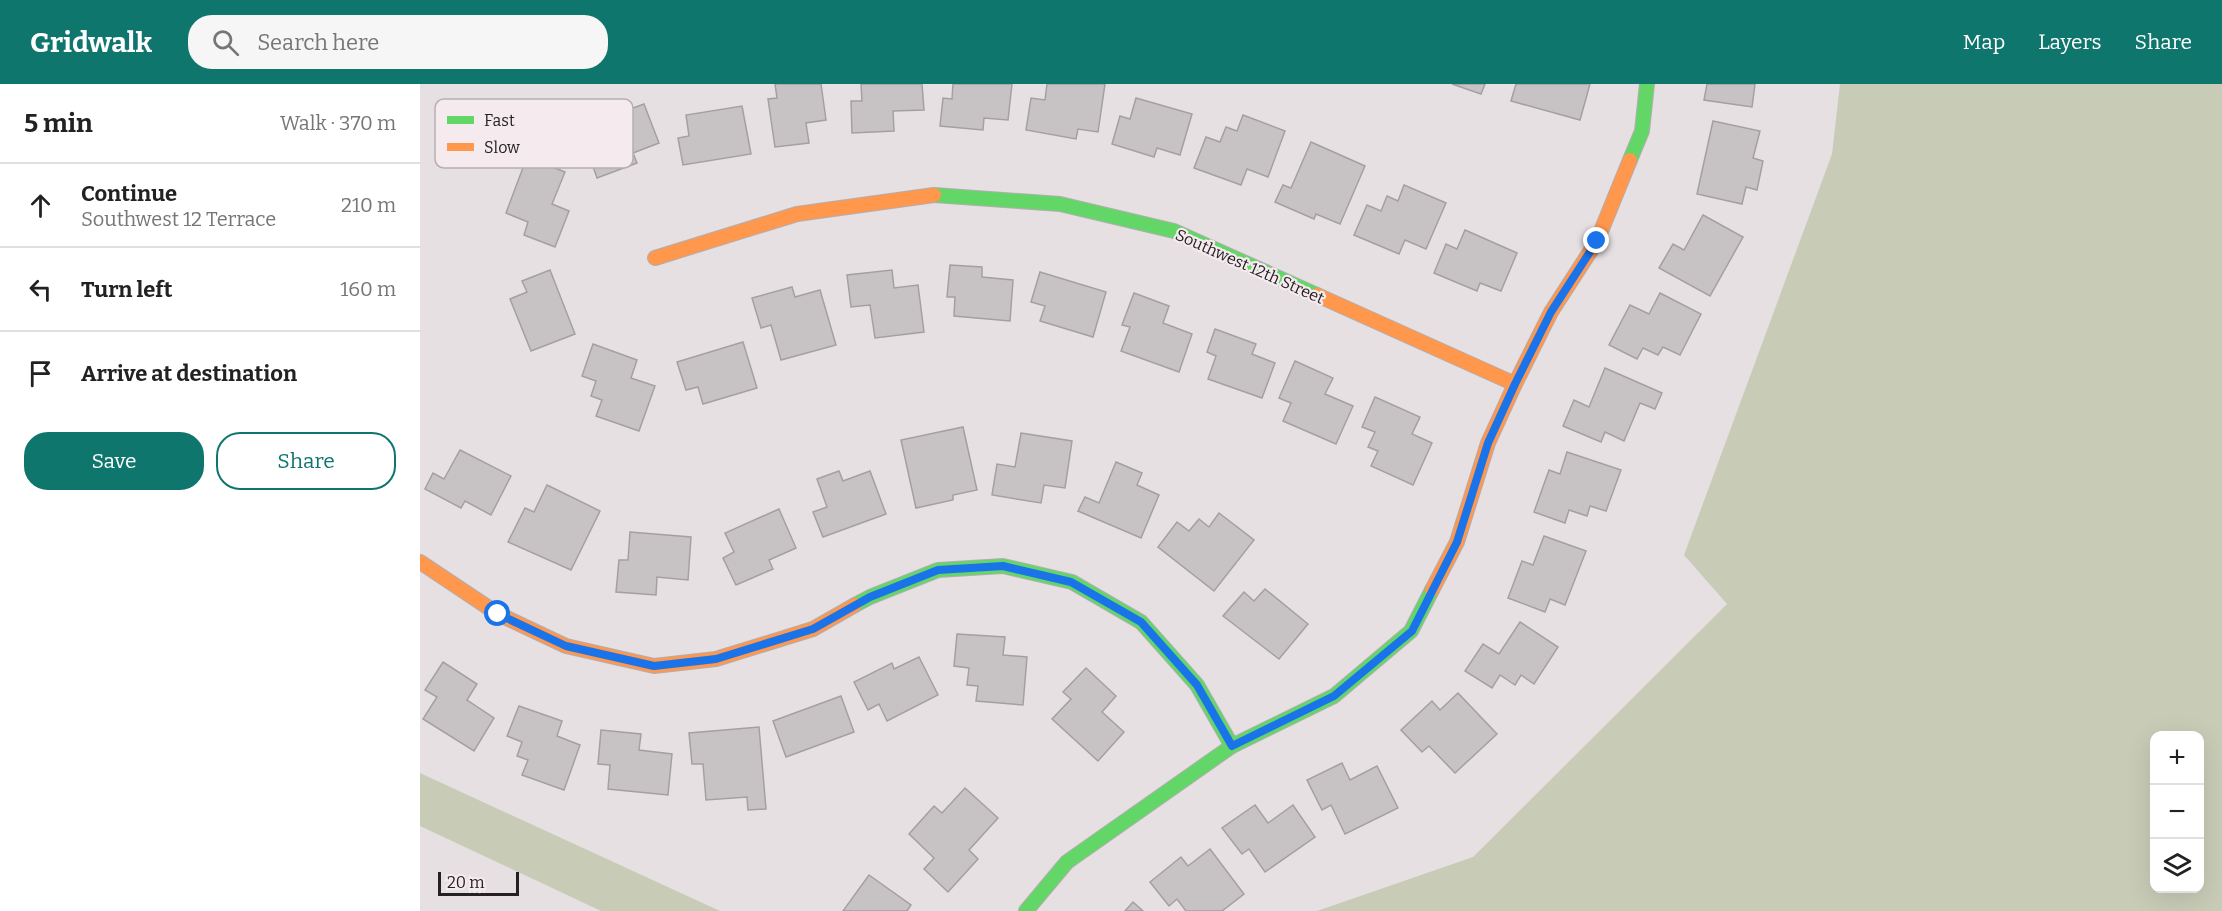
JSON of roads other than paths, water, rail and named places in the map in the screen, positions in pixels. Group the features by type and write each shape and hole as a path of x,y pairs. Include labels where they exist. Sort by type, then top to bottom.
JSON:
{"street":[{"path":"1026,911 1067,862 1232,746 1334,696 1412,631 1457,542 1488,443 1515,384 1551,312 1597,241 1642,131 1647,84"},
{"name":"Southwest 12th Street","path":"655,258 797,214 933,195 1060,204 1174,231 1515,384"},
{"path":"420,562 498,614 566,646 654,666 716,659 813,629 870,597 938,570 1003,566 1071,582 1141,622 1197,685 1232,746"}]}
